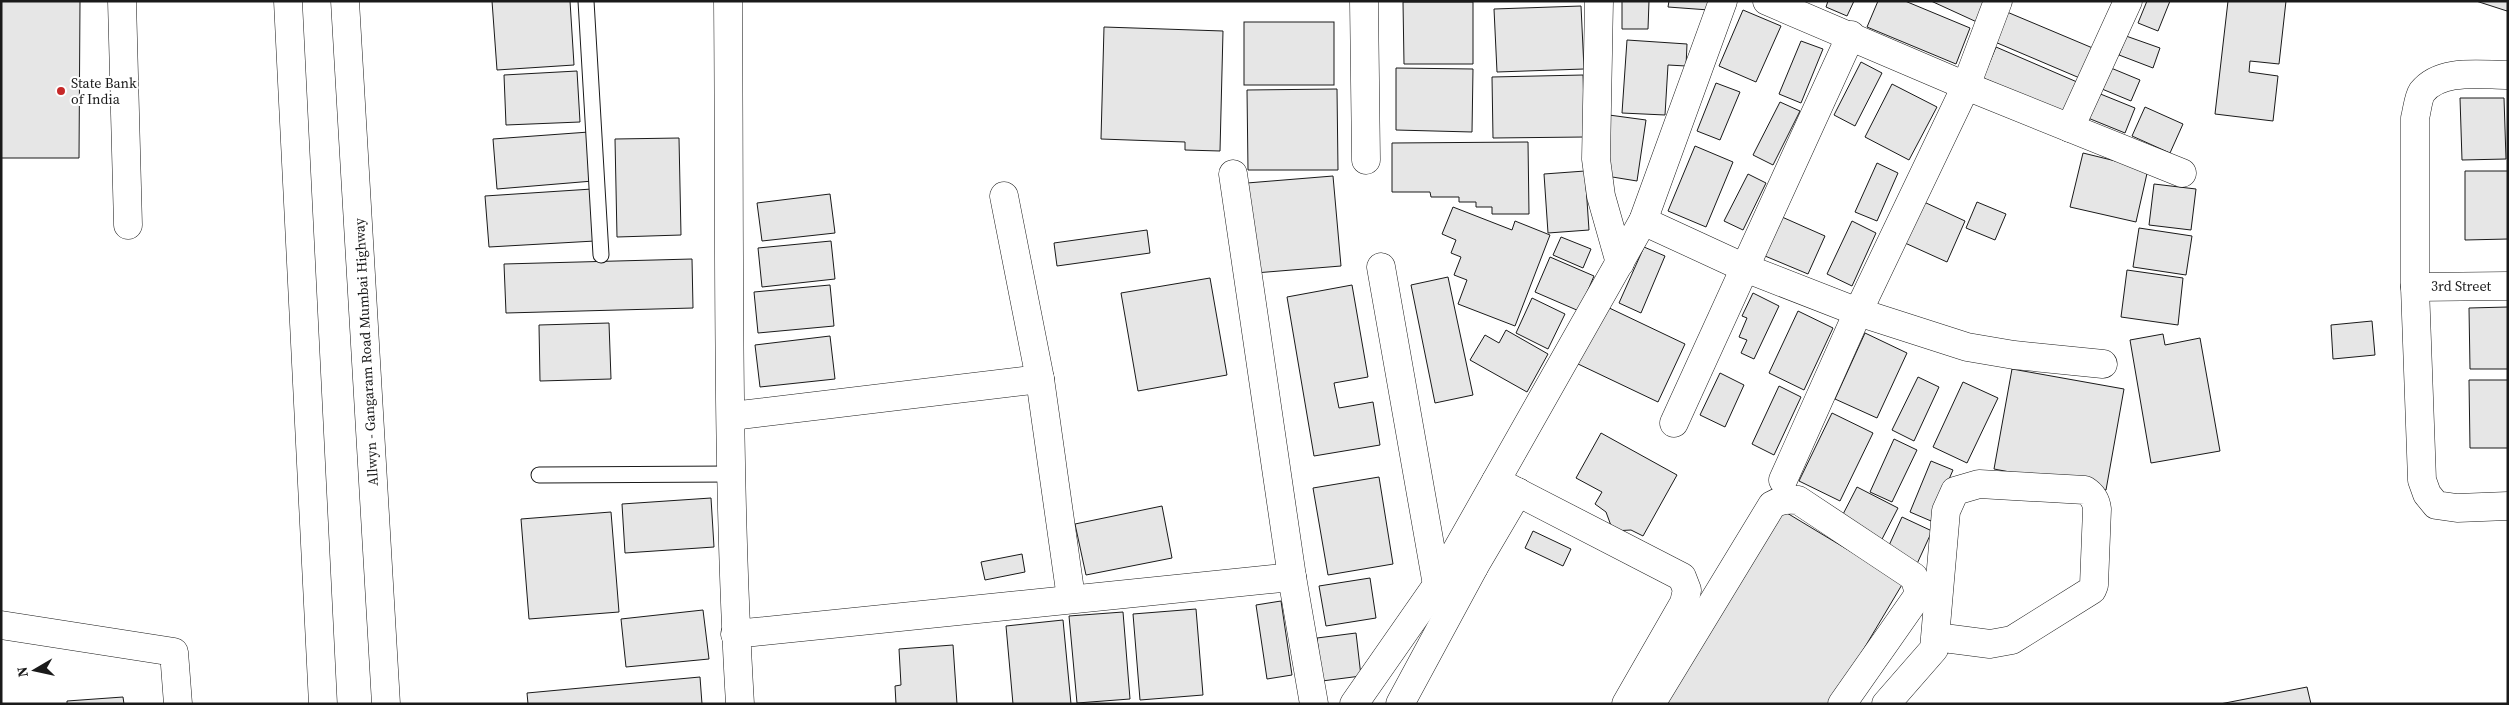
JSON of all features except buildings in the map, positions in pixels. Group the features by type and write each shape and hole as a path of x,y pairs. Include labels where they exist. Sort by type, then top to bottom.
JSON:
{"main road":[{"path":"122,1 128,225"},
{"path":"288,1 323,704"},
{"name":"Allwyn - Gangaram Road Mumbai Highway","path":"345,1 386,704"},
{"path":"728,1 732,474 736,634 740,704"},
{"path":"1599,1 1596,159 1601,196 1620,262"},
{"path":"1400,704 1464,562 1507,486 1620,262 1643,221 1723,1"},
{"path":"1767,1 1851,35 1966,86 2182,173"},
{"path":"1783,480 1858,312 1966,86 1998,1"},
{"path":"2070,128 2128,1"},
{"path":"1357,2 1366,160"},
{"path":"1674,423 1851,35"},
{"path":"2508,75 2451,76 2433,82 2421,93 2415,118 2415,287 2422,480 2428,494 2436,505 2450,507 2508,506"},
{"path":"1233,174 1292,577 1314,704"},
{"path":"1004,196 1040,379 1071,598"},
{"path":"1643,221 1745,268 1858,312 1968,347 2014,355 2103,364"},
{"path":"1381,267 1437,585"},
{"name":"3rd Street","path":"2415,287 2508,286"},
{"path":"732,416 1040,379"},
{"path":"1886,704 1934,649 1936,603 1946,511 1955,491 1978,484 2085,490 2091,494 2096,502 2097,509 2094,585 2092,590 2012,640 1990,644 1936,637"},
{"path":"1507,486 1682,577 1687,590 1684,603 1626,704"},
{"path":"1650,704 1772,505 1779,500 1789,499 1798,500 1914,577 1917,583 1917,597 1842,704"},
{"path":"1354,704 1437,585 1464,562"},
{"path":"736,634 1071,598 1292,577"},
{"path":"1,625 174,652 178,704"}],"lane":[{"path":"586,1 601,255"},
{"path":"539,475 732,474"}],"place":[{"name":"State Bank of India","path":"61,91"}]}
